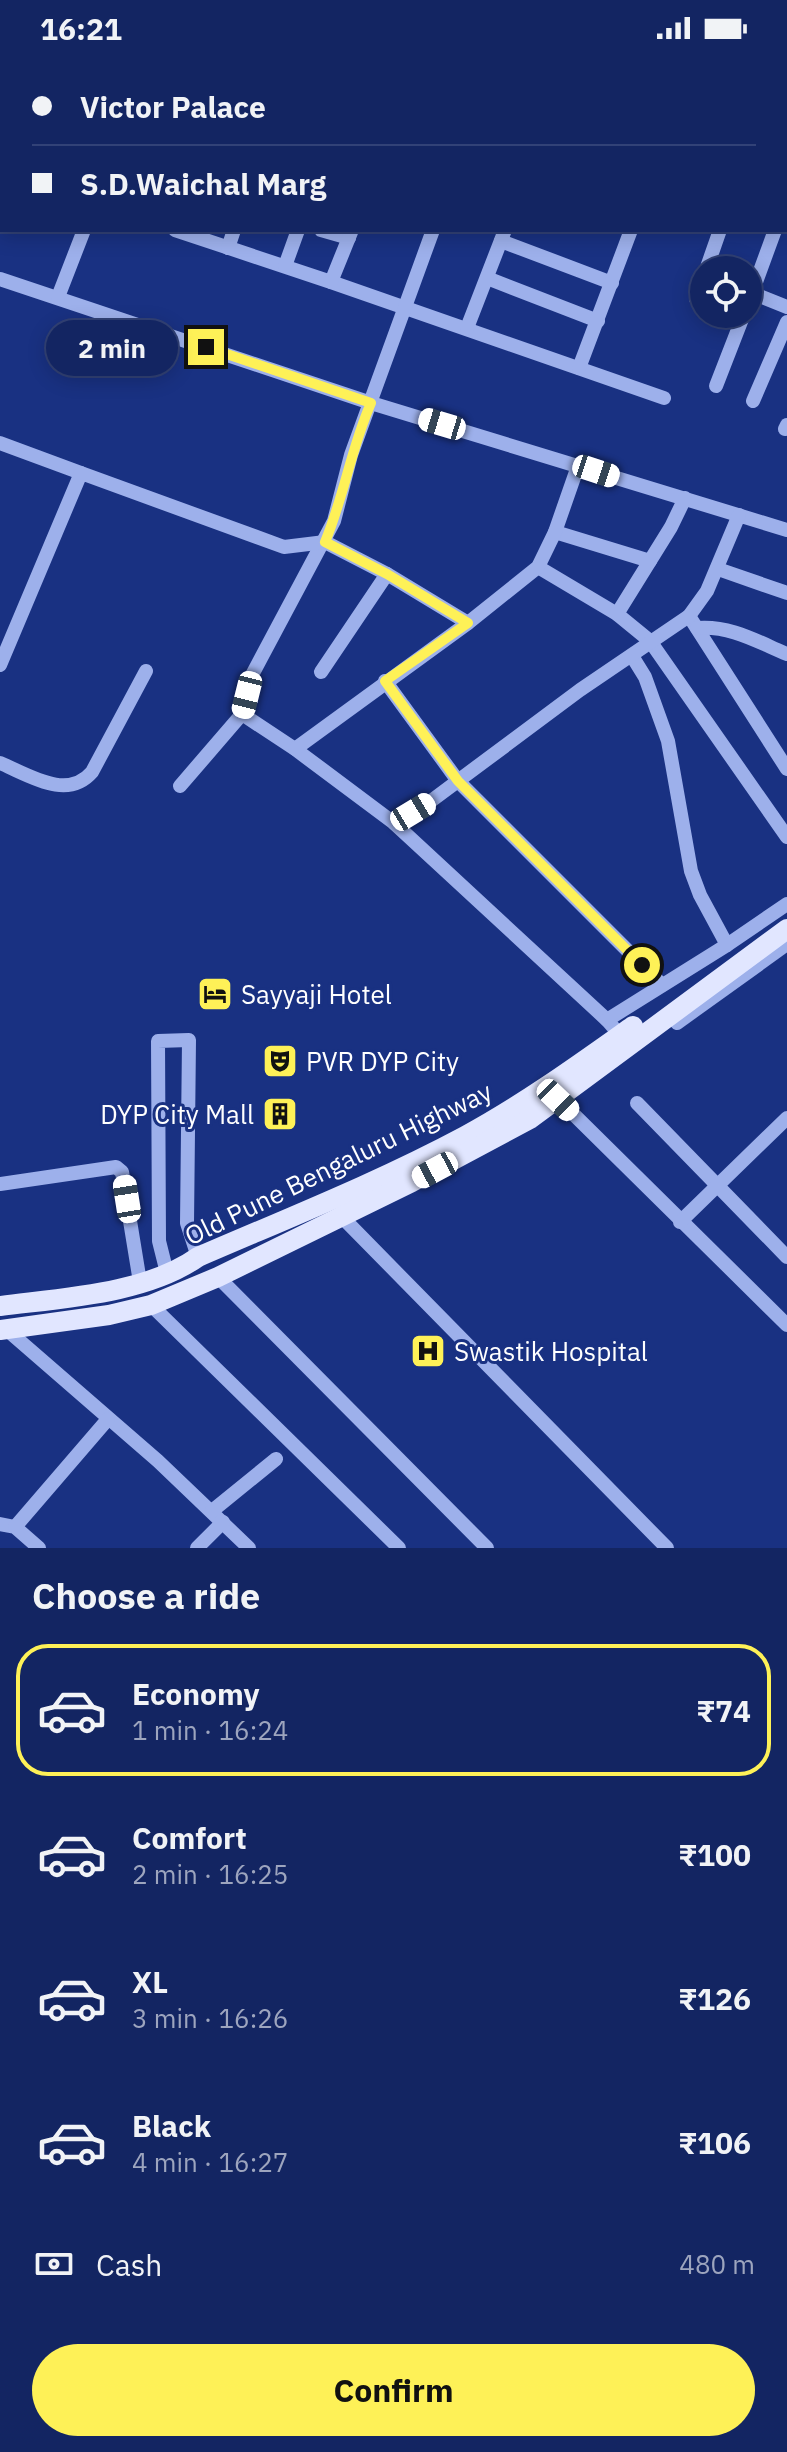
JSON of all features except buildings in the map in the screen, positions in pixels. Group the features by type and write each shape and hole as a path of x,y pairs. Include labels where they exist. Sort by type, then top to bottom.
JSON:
{"main road":[{"name":"Old Pune Bengaluru Highway","path":"3,1330 151,1305 218,1277 412,1182 530,1119 552,1093 621,1033 787,915"},
{"name":"Old Pune Bengaluru Highway","path":"621,1033 787,929"},
{"name":"Old Pune Bengaluru Highway","path":"0,1306 105,1293 167,1273 404,1166 552,1093"}],"street":[{"path":"58,297 83,232"},
{"path":"181,232 664,398"},
{"path":"228,248 233,232"},
{"path":"285,266 297,232"},
{"path":"180,786 242,714 252,675 309,563 325,542 334,521 351,455 432,232"},
{"path":"579,368 630,232"},
{"path":"711,256 719,232"},
{"path":"762,265 774,232"},
{"path":"331,282 351,234"},
{"path":"467,328 503,236 612,283"},
{"path":"487,278 598,321"},
{"path":"0,279 371,403 787,530"},
{"path":"762,301 787,307"},
{"path":"753,401 787,322"},
{"path":"716,386 739,328"},
{"path":"0,443 284,547 325,542 387,574 468,623"},
{"path":"295,749 468,623 538,567 555,532 578,466"},
{"path":"0,665 81,473"},
{"path":"617,614 671,527 685,498"},
{"path":"693,622 739,515"},
{"path":"555,532 650,561"},
{"path":"538,567 617,614 650,641 787,837"},
{"path":"718,569 787,593"},
{"path":"321,672 387,574"},
{"path":"693,622 787,769"},
{"path":"394,823 458,781 650,641 693,622 733,631 787,654"},
{"path":"632,656 645,677 668,741 691,871 700,895 727,945"},
{"path":"0,763 63,787 85,780 146,671"},
{"path":"385,681 458,781 662,985"},
{"path":"242,714 295,749 394,823 637,1046 672,1026 787,944"},
{"path":"621,1033 662,985 787,904"},
{"path":"167,1273 159,1241 158,1041 189,1040 187,1223 198,1257"},
{"path":"552,1093 787,1325"},
{"path":"637,1103 787,1257"},
{"path":"680,1222 787,1118"},
{"path":"0,1184 116,1167 122,1172 140,1282"},
{"path":"341,1216 667,1548"},
{"path":"218,1277 487,1548"},
{"path":"151,1305 399,1548"},
{"path":"3,1330 212,1511 249,1548"},
{"path":"15,1527 108,1419"},
{"path":"212,1511 276,1459"},
{"path":"197,1548 223,1522"},
{"path":"0,1524 15,1527 34,1546"}],"place":[{"name":"Sayyaji Hotel","path":"215,994"},
{"name":"PVR DYP City","path":"280,1061"},
{"name":"DYP City Mall","path":"280,1114"},
{"name":"Swastik Hospital","path":"428,1351"}],"route":[{"path":"206,347 371,403 351,455 334,521 325,542 387,574 468,623 385,681 458,781 642,965"}]}
